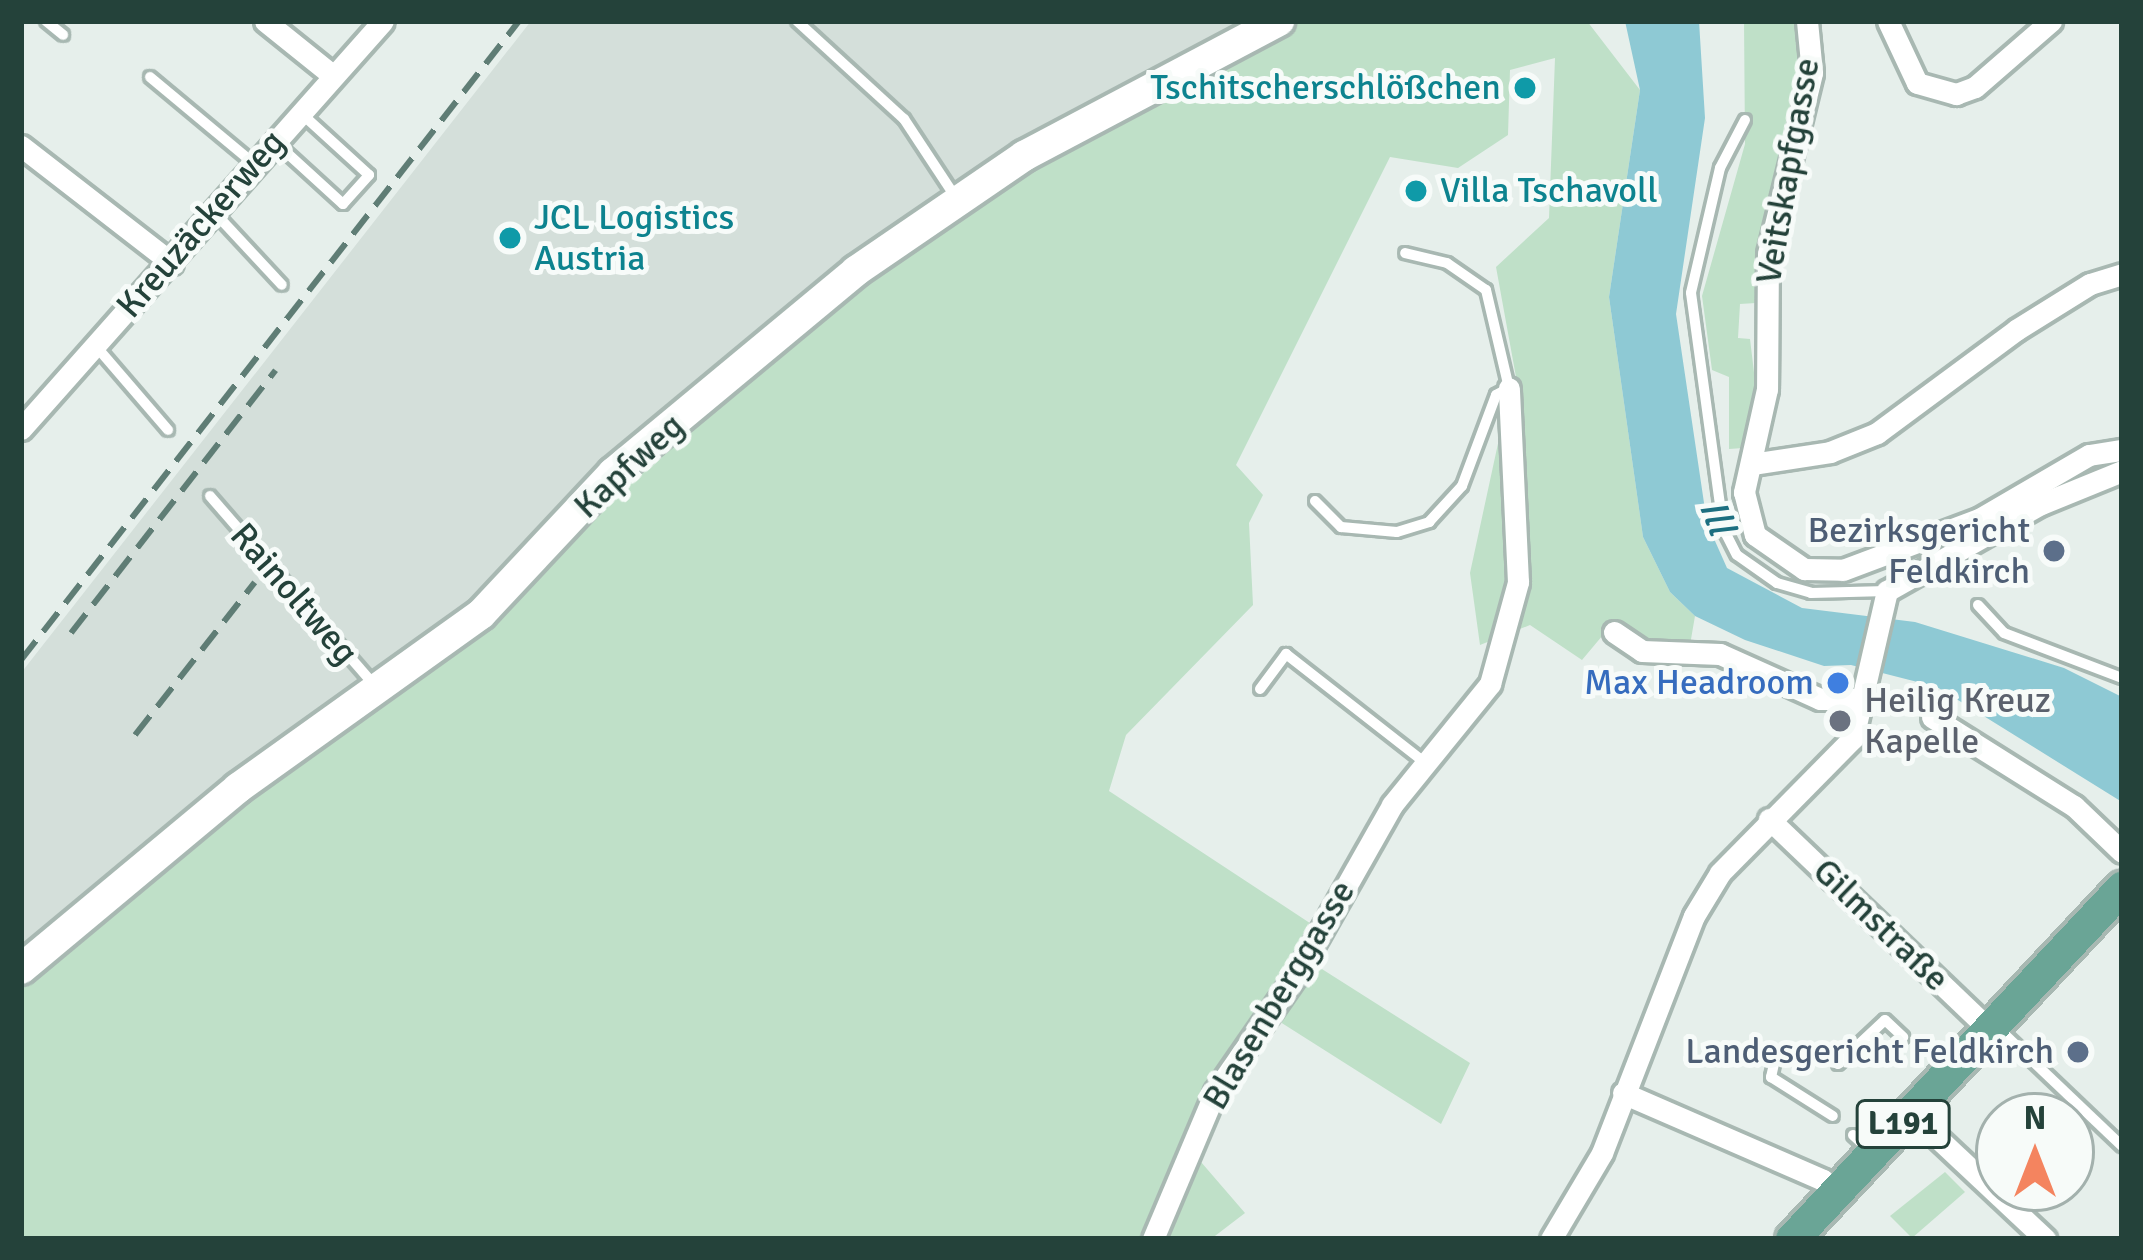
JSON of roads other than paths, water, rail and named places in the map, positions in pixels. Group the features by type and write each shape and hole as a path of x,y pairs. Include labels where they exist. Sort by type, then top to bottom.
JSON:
{"main road":[{"name":"L191","path":"1792,1239 1834,1194 1863,1144 1912,1114 1941,1074 1994,1030 2122,887"}],"street":[{"path":"265,21 331,74"},
{"name":"Kreuzäckerweg","path":"21,428 172,262 252,162 383,21"},
{"name":"Kapfweg","path":"21,969 238,788 380,691 481,614 613,473 856,271 956,199 1279,21"},
{"name":"Veitskapfgasse","path":"1807,21 1812,73 1768,254 1767,389 1744,511 1755,535 1786,560 1823,572 1929,543 2054,471 2122,450"},
{"path":"1888,21 1917,83 1956,94 1975,87 2050,21"},
{"path":"21,146 172,262"},
{"path":"1752,464 1830,452 1877,433 2016,330 2090,284 2122,274"},
{"name":"Blasenberggasse","path":"1154,1239 1215,1092 1296,974 1392,805 1490,684 1513,619 1508,388"},
{"path":"1551,1239 1602,1153 1694,916 1769,818 1847,746 1863,699 1884,598 2041,505 2122,471"},
{"path":"1613,632 1642,650 1720,654 1820,699 1863,699"},
{"path":"1932,717 2074,806 2122,852"},
{"name":"Gilmstraße","path":"1769,818 1994,1030"},
{"path":"1623,1093 1822,1180 1834,1194"},
{"path":"1912,1114 2038,1237"}],"lane":[{"path":"46,21 63,35"},
{"path":"797,21 904,119 956,199"},
{"path":"150,77 252,162"},
{"path":"273,139 343,204 369,175 299,111"},
{"path":"1744,120 1720,168 1691,293 1723,529 1737,555 1777,583 1811,592 1884,598"},
{"path":"213,210 282,285"},
{"path":"1316,501 1342,527 1397,532 1429,522 1462,486 1496,395 1508,388 1486,290 1447,263 1405,254"},
{"path":"95,345 168,430"},
{"name":"Rainoltweg","path":"209,496 380,691"},
{"path":"1978,605 2005,633 2122,678"},
{"path":"1260,689 1286,654 1428,765"},
{"path":"1838,1064 1885,1020 1903,1037"},
{"path":"1994,1030 2122,1145"},
{"path":"1777,1052 1771,1077 1833,1116"}],"water":[{"path":"1625,21 1699,21 1705,118 1676,314 1707,523 1727,568 1802,608 1915,622 2064,668 2122,697 2122,802 1937,687 1851,665 1824,666 1745,640 1695,616 1670,592 1643,537 1609,297 1640,90"}],"railway":[{"path":"21,660 519,21"},
{"path":"71,633 276,370"},
{"path":"135,735 255,582"}],"place":[{"name":"Tschitscherschlößchen","path":"1525,88"},
{"name":"Villa Tschavoll","path":"1416,191"},
{"name":"JCL Logistics Austria","path":"510,238"},
{"name":"Bezirksgericht Feldkirch","path":"2054,551"},
{"name":"Max Headroom","path":"1838,683"},
{"name":"Heilig Kreuz Kapelle","path":"1840,721"},
{"name":"Landesgericht Feldkirch","path":"2078,1052"}],"water label":[{"name":"Ill","path":"1717,517"}]}
